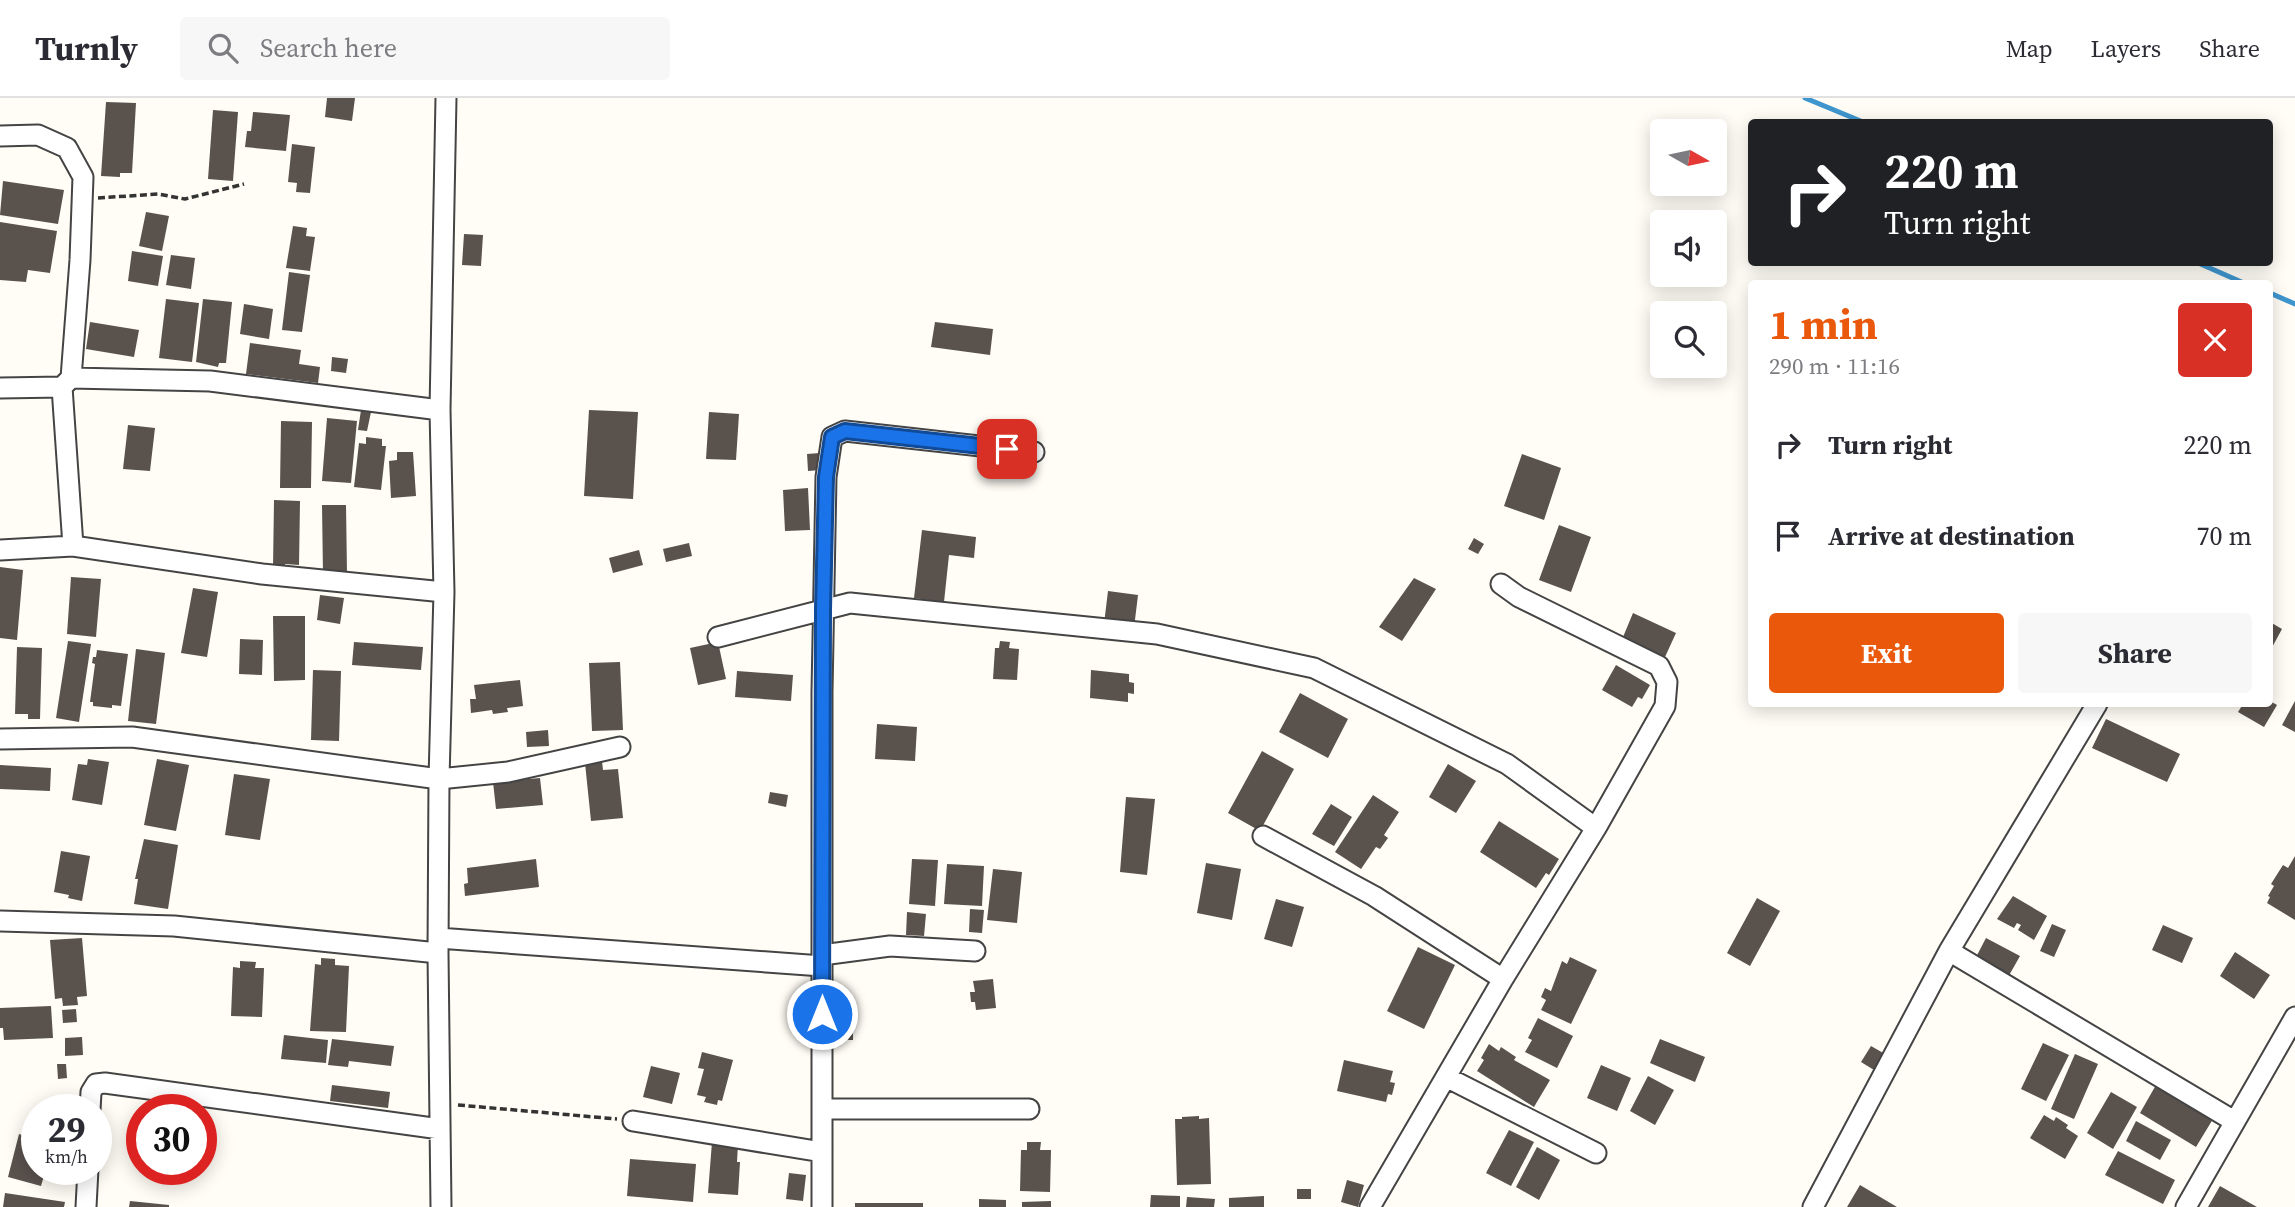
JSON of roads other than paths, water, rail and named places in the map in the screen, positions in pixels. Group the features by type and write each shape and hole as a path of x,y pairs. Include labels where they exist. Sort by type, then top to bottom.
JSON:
{"street":[{"path":"441,1207 438,946 444,592 440,410 446,98"},
{"path":"0,135 38,135 67,148 83,177 67,382 73,546"},
{"path":"0,388 67,382 210,381 440,410"},
{"path":"822,1207 823,609 826,477 832,437 845,431 1034,452"},
{"path":"0,550 73,546 262,574 444,592"},
{"path":"1370,1207 1503,979 1596,828 1665,706 1667,682 1659,666 1519,597 1501,584"},
{"path":"718,637 850,603 1157,634 1314,668 1507,764 1596,828"},
{"path":"1813,1207 1949,951 2095,707"},
{"path":"0,739 132,737 439,779 508,772 620,747"},
{"path":"1262,836 1374,896 1503,979"},
{"path":"0,921 174,926 438,946 822,961 890,946 975,951"},
{"path":"1949,951 2234,1121"},
{"path":"2186,1207 2295,1017"},
{"path":"1446,1077 1596,1153"},
{"path":"91,1094 96,1084 106,1083 440,1129"},
{"path":"822,1109 1029,1109"},
{"path":"633,1121 822,1152"},
{"path":"86,1207 87,1185"}],"waterway":[{"path":"1805,98 1856,119"},
{"path":"2205,266 2237,280"},
{"path":"2273,294 2295,304"}]}
